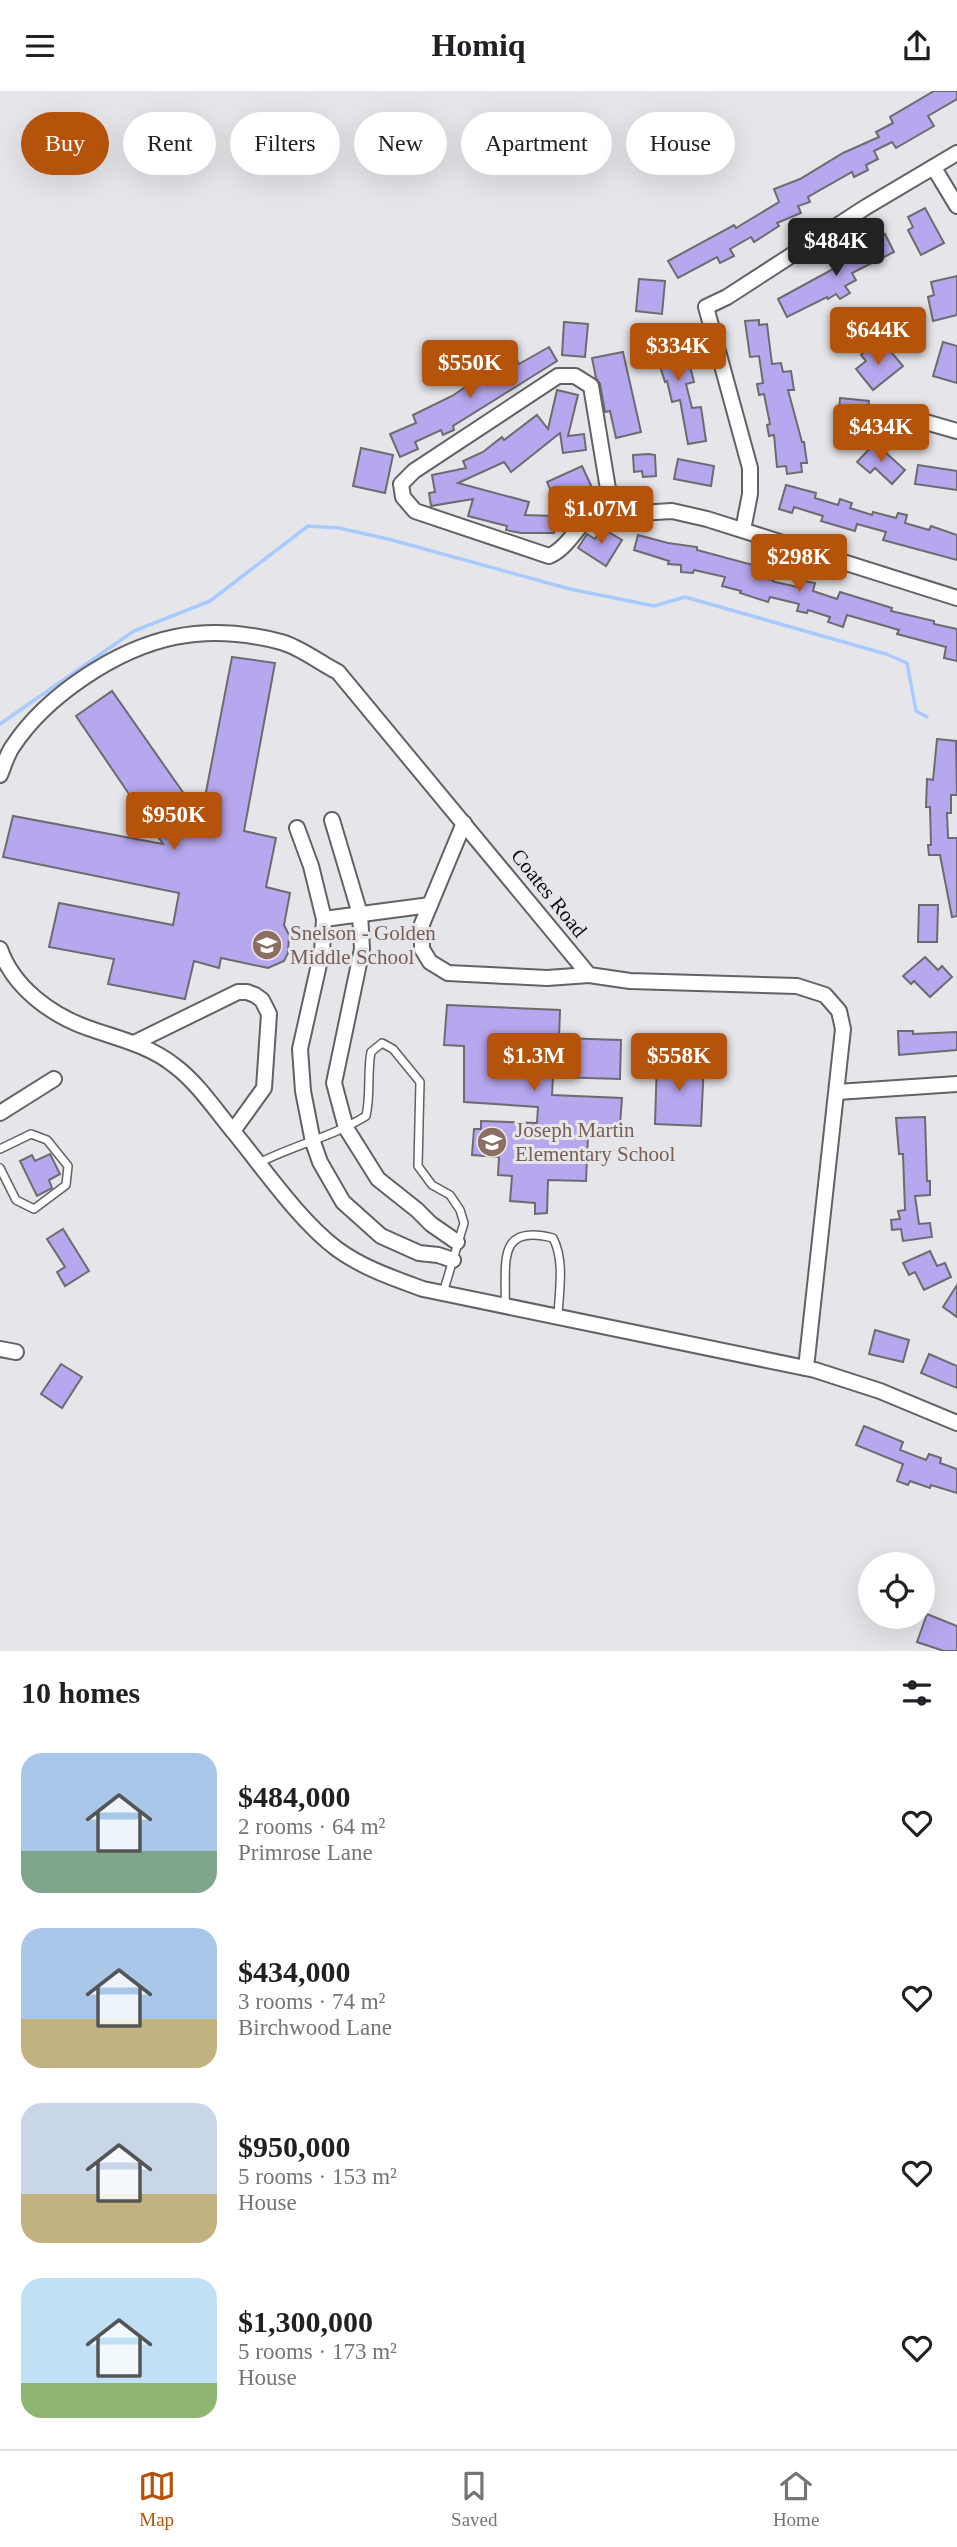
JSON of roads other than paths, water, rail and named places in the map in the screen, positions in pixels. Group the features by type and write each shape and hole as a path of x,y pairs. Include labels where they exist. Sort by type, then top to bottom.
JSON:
{"street":[{"path":"743,530 750,494 750,468 706,307 727,297 866,207 957,153"},
{"path":"934,168 957,205"},
{"path":"612,513 591,386 575,376 558,376 414,471 401,484 403,497 415,511 549,556 560,552 589,516 671,511 743,530 957,599"},
{"path":"915,419 957,431"},
{"name":"Coates Road","path":"0,775 6,750 52,700 100,668 133,651 174,637 220,632 284,642 338,672 589,975"},
{"path":"332,820 360,914 362,949 334,1083 346,1128 378,1179 431,1224 457,1242"},
{"path":"464,823 422,924 422,949 430,962 448,973 547,978 589,975 630,981 797,986 825,995 839,1011 843,1029 838,1092 806,1368"},
{"path":"298,828 324,919 322,950 300,1049 303,1091 313,1142 320,1161 343,1202 381,1236 419,1253 453,1260"},
{"path":"324,919 430,905"},
{"path":"0,949 19,984 39,1002 85,1027 147,1047 176,1067 311,1226 337,1249 377,1272 423,1289 806,1368 880,1391 957,1423"},
{"path":"134,1043 238,992 247,992 262,1000 269,1014 264,1088 233,1131"},
{"path":"0,1113 54,1079"},
{"path":"838,1092 957,1084"},
{"path":"0,1349 16,1352"}],"lane":[{"path":"259,1163 282,1151 346,1128 366,1116 370,1101 367,1072 371,1052 382,1044 393,1049 419,1082 418,1166 432,1185 450,1195 460,1210 464,1223 443,1293"},
{"path":"0,1149 31,1134 47,1140 68,1167 66,1185 34,1209 16,1200 0,1168"},
{"path":"505,1306 508,1247 515,1237 540,1234 553,1238 558,1247 561,1266 558,1317"}],"waterway":[{"path":"0,724 134,631 210,601 308,526 339,528 388,539 570,589 654,606 685,597 886,654 907,663 916,711 927,717"}],"place":[{"name":"Snelson - Golden Middle School","path":"267,945"},
{"name":"Joseph Martin Elementary School","path":"492,1142"}]}
